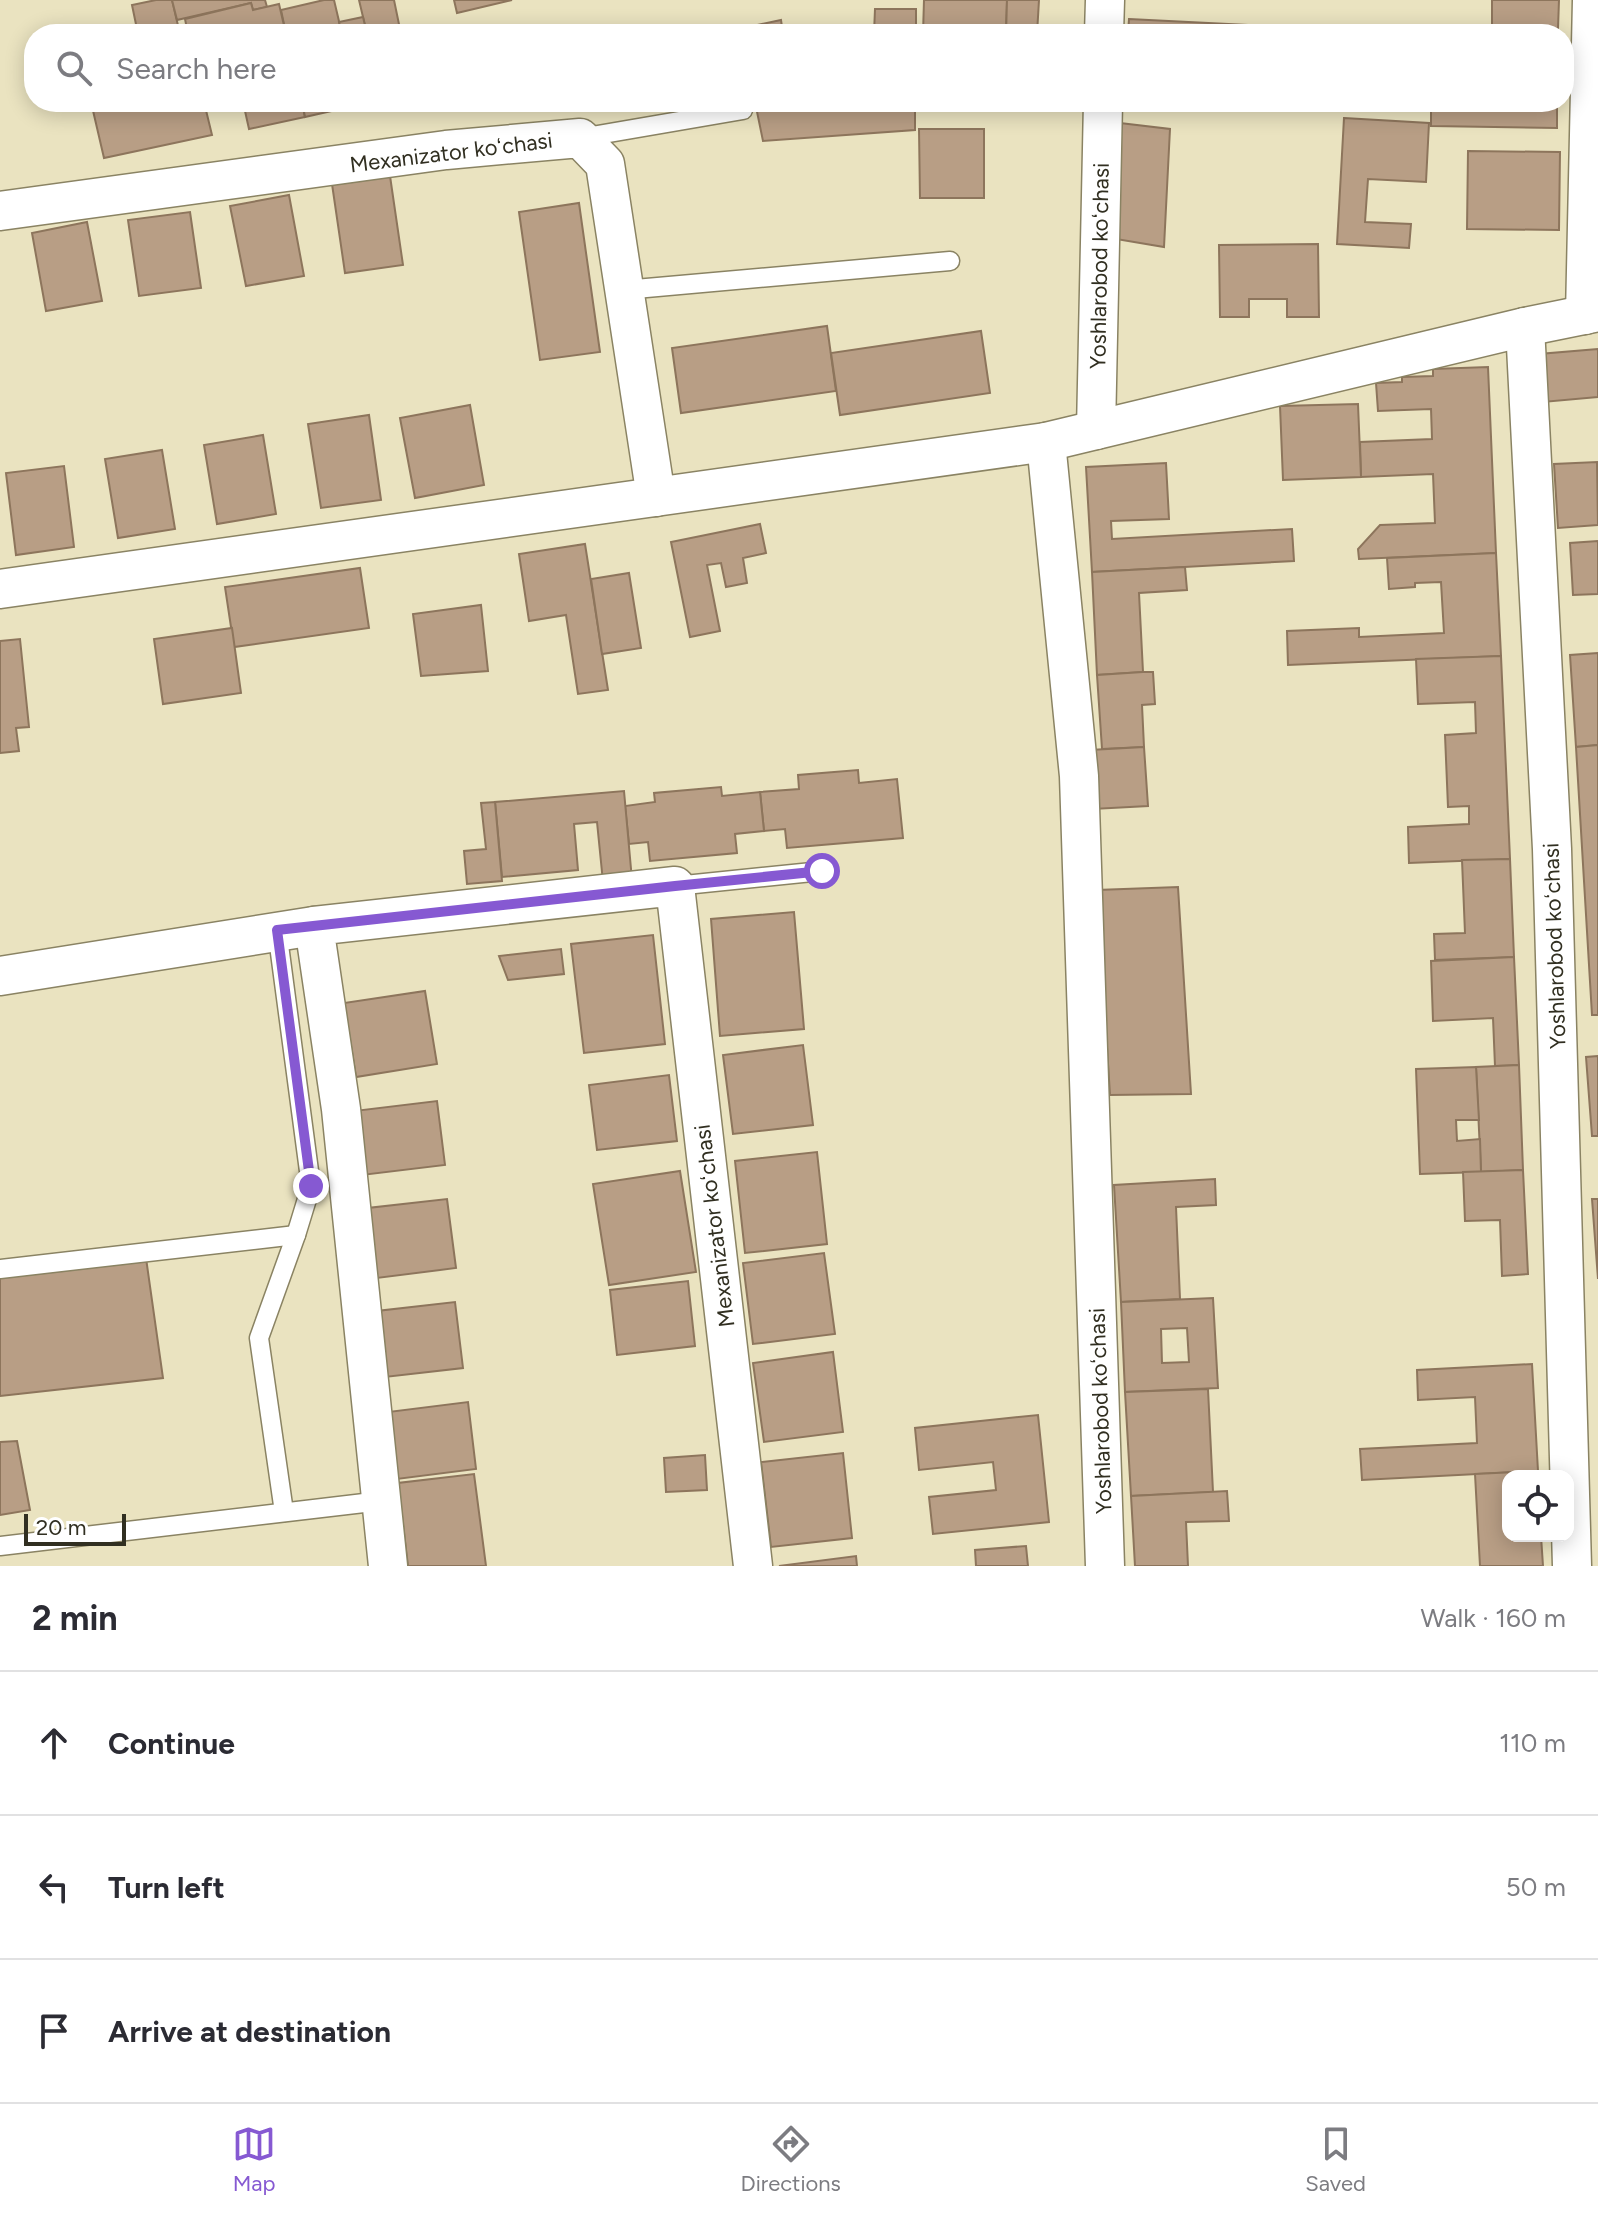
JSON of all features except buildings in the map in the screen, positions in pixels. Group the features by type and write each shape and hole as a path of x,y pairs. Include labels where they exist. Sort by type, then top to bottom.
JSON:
{"street":[{"path":"1104,24 1105,0"},
{"path":"0,589 1046,442 1525,327 1591,314 1592,0"},
{"name":"Yoshlarobod koʻchasi","path":"1096,430 1103,112"},
{"name":"Mexanizator koʻchasi","path":"0,211 446,150 580,138 605,164 656,497"},
{"name":"Yoshlarobod koʻchasi","path":"1525,327 1552,849 1572,1566"},
{"name":"Yoshlarobod koʻchasi","path":"1046,442 1079,776 1105,1566"},
{"path":"0,976 277,930 675,886"},
{"name":"Mexanizator koʻchasi","path":"675,886 753,1566"},
{"path":"314,926 341,1109 388,1566"}],"lane":[{"path":"580,138 731,112"},
{"path":"624,290 950,261"},
{"path":"675,886 822,871"},
{"path":"277,930 311,1186 259,1338 284,1512"},
{"path":"0,1269 296,1235"},
{"path":"0,1546 381,1501"}],"route":[{"path":"311,1186 277,930 822,871"}]}
